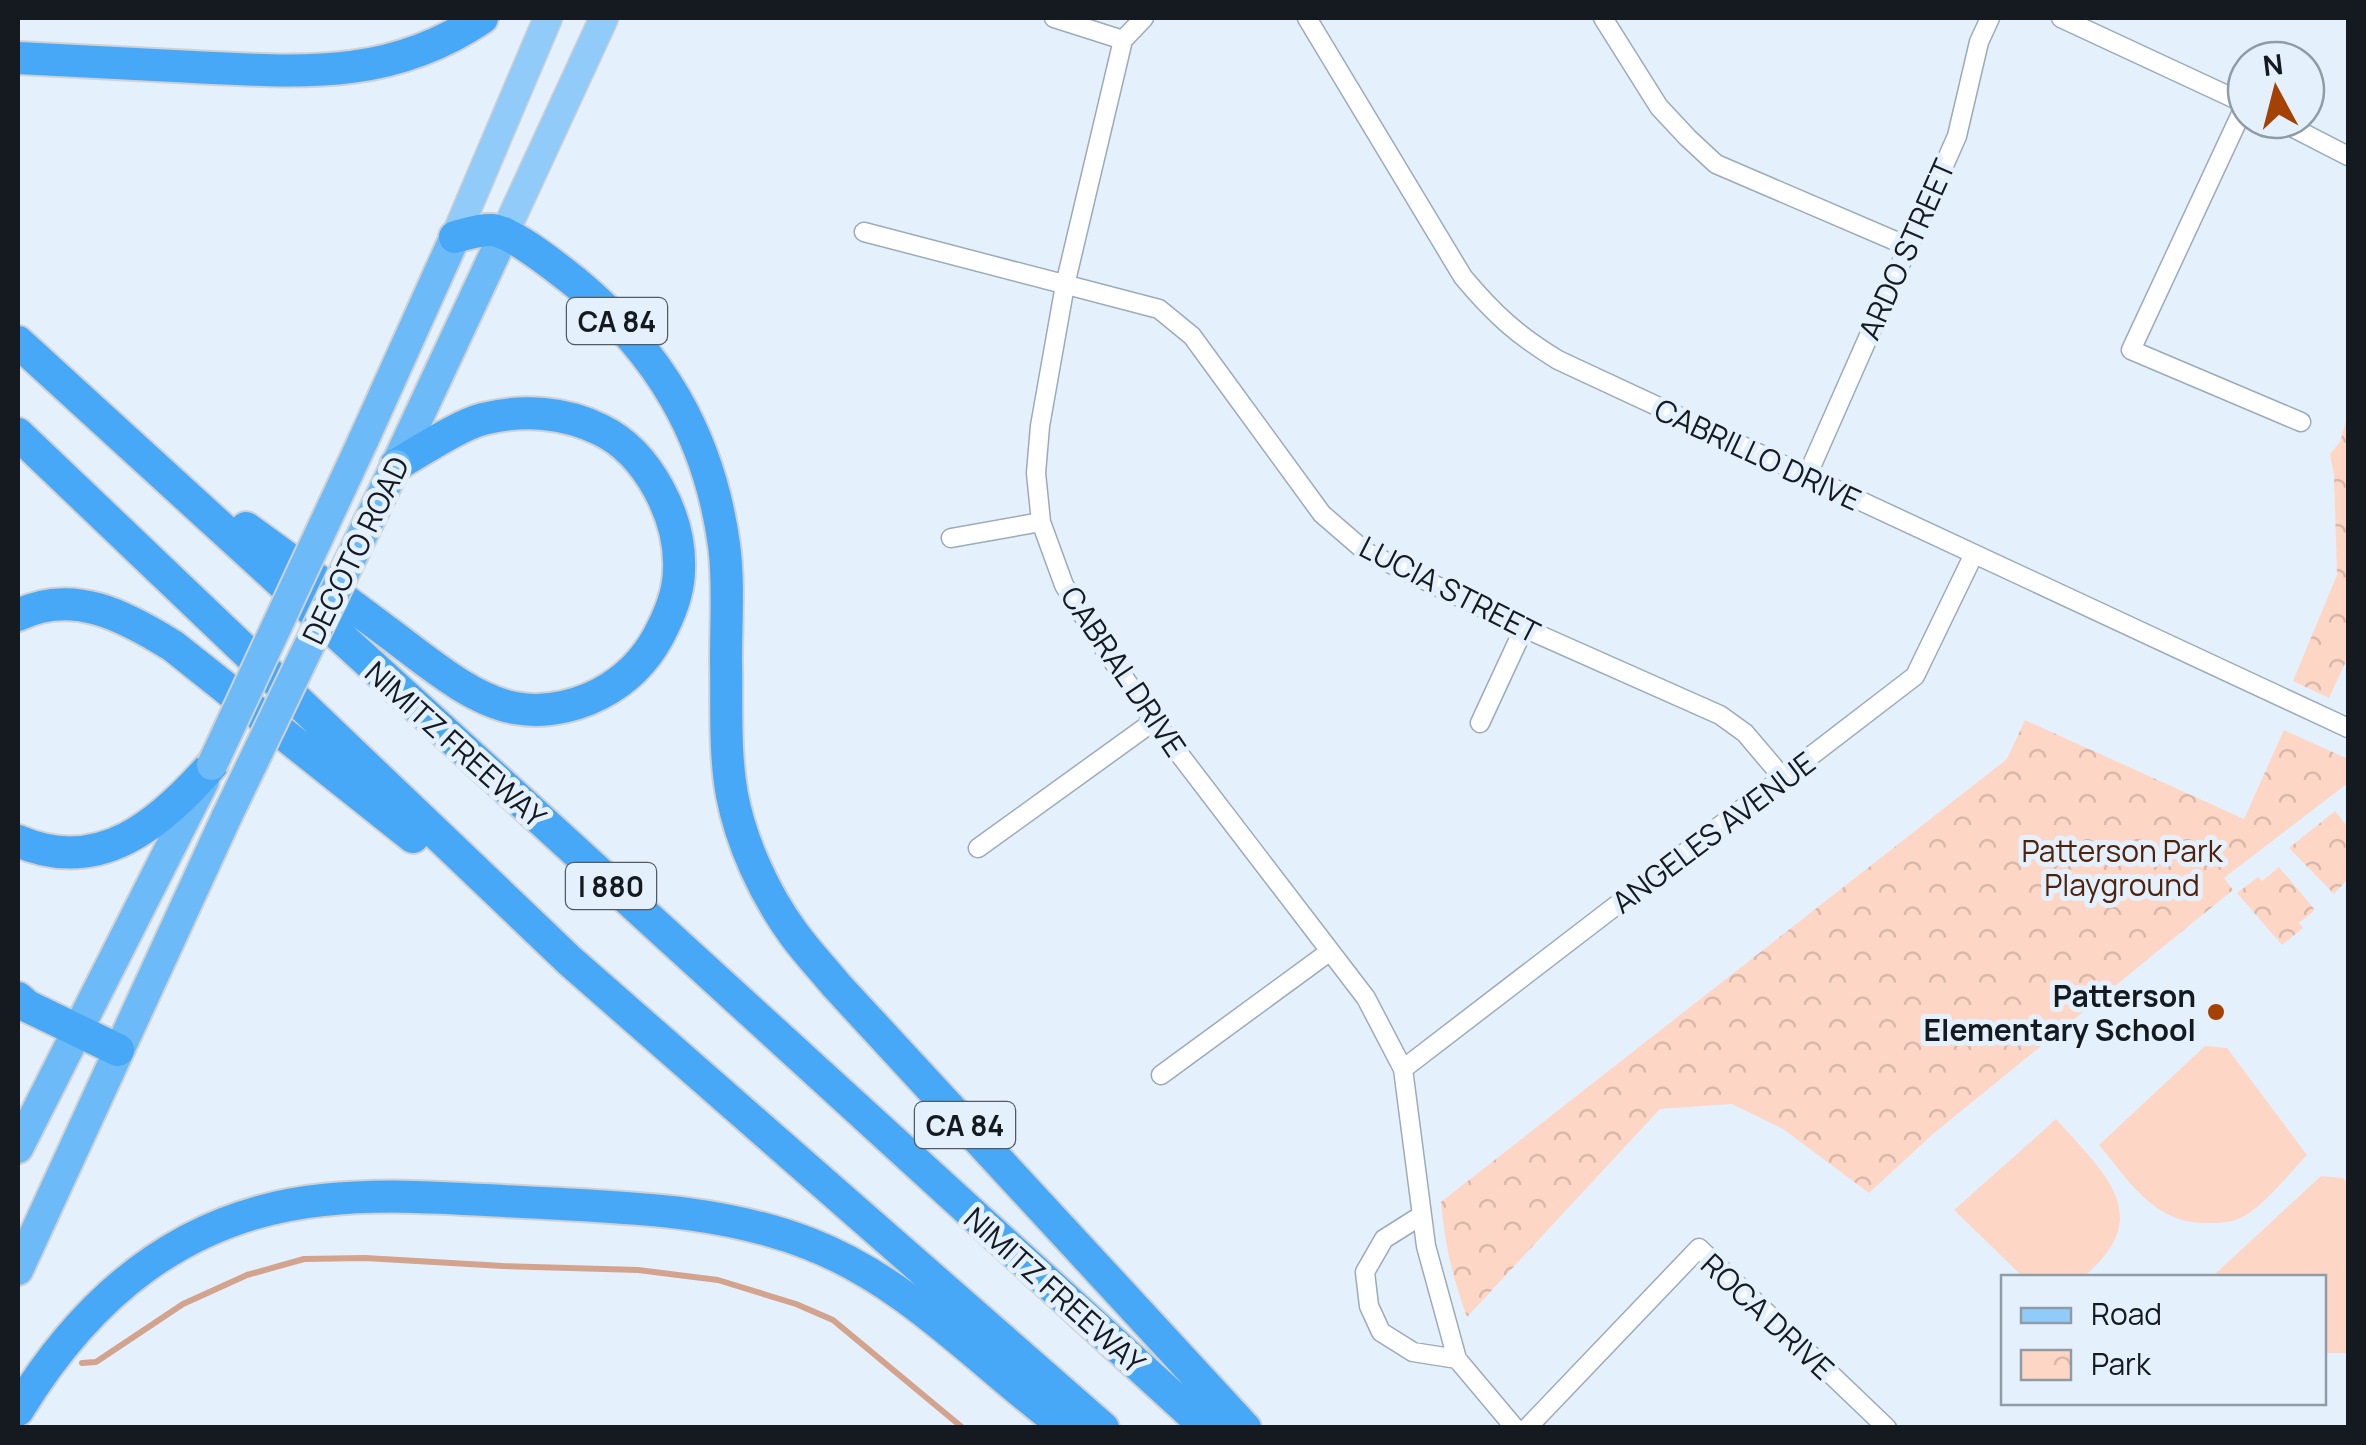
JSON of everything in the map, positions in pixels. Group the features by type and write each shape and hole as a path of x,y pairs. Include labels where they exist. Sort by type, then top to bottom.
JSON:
{"highway":[{"path":"18,58 302,72 367,66 406,56 457,34 482,18"},
{"path":"455,237 490,230 505,232"},
{"name":"DECOTO ROAD","path":"18,1270 227,816 505,232"},
{"name":"CA 84","path":"505,232 600,303 633,337 678,401 705,460 725,548 727,744 732,794 745,841 791,931 836,985 1244,1428"},
{"name":"DECOTO ROAD","path":"18,1148 212,765 455,237"},
{"name":"NIMITZ FREEWAY","path":"18,342 1206,1428"},
{"path":"110,428 477,694 516,708 560,708 596,696 628,677 654,646 671,610 680,569 676,530 660,490 636,457 604,432 565,416 522,412 480,420 396,465"},
{"name":"I 880","path":"18,434 570,961 1102,1428"},
{"path":"18,615 59,603 99,607 150,631 570,961"},
{"path":"18,841 37,850 80,853 119,844 182,800 212,765"},
{"path":"18,998 76,1032 118,1050"},
{"path":"18,1410 71,1333 108,1295 154,1260 210,1230 266,1209 323,1200 394,1196 666,1209 738,1221 811,1244 879,1278 943,1325 1067,1428"}],"main road":[{"name":"DECOTO ROAD","path":"455,237 548,18"},
{"name":"DECOTO ROAD","path":"505,232 604,18"}],"street":[{"path":"1054,18 1123,40 1144,18"},
{"name":"CABRILLO DRIVE","path":"1307,18 1463,277 1492,311 1524,339 1558,360 2348,728"},
{"path":"1603,18 1659,107 1716,164 1907,246"},
{"name":"ARDO STREET","path":"1806,476 1957,136 1979,42 1990,18"},
{"path":"2061,18 2226,95"},
{"name":"CABRAL DRIVE","path":"1123,40 1065,285 1040,426 1036,473 1041,522 1064,586 1099,642 1154,721 1366,998 1402,1069 1426,1246 1457,1359 1515,1428"},
{"path":"2229,140 2131,350 2301,422"},
{"path":"2317,140 2348,156"},
{"name":"LUCIA STREET","path":"864,232 1159,309 1192,336 1322,514 1366,552 1720,715 1744,733 1784,779"},
{"path":"952,538 1041,522"},
{"name":"ANGELES AVENUE","path":"1402,1069 1915,676 1974,554"},
{"path":"1480,723 1524,628"},
{"path":"978,848 1154,721"},
{"path":"1161,1075 1329,952"},
{"path":"1422,1215 1384,1239 1365,1272 1369,1306 1381,1332 1413,1352 1457,1359"},
{"name":"ROCA DRIVE","path":"1527,1428 1699,1248 1887,1428"}],"green space":[{"path":"2346,421 2348,657 2329,698 2293,681 2337,575 2330,454 2340,442"},
{"name":"Patterson Park Playground","path":"2025,720 2244,819 2284,730 2348,759 2348,783 2224,878 2233,890 1933,1134 1869,1193 1783,1129 1732,1104 1660,1109 1467,1317 1450,1260 1441,1202 2007,759"},
{"path":"2335,811 2348,827 2348,879 2334,894 2289,848"},
{"path":"2279,867 2315,910 2299,923 2303,928 2282,945 2237,893"},
{"path":"2205,1046 2227,1048 2307,1155 2253,1210 2223,1223 2189,1221 2158,1209 2099,1145"},
{"path":"2056,1119 2105,1176 2120,1214 2117,1234 2105,1255 2085,1275 2021,1275 1954,1210"},
{"path":"2321,1176 2343,1178 2348,1184 2348,1352 2326,1353 2326,1275 2215,1274"}],"waterway":[{"path":"82,1363 96,1362 183,1304 247,1275 304,1259 365,1258 638,1270 718,1280 833,1320 963,1428"}],"place":[{"name":"Patterson Elementary School","path":"2216,1012"}]}
